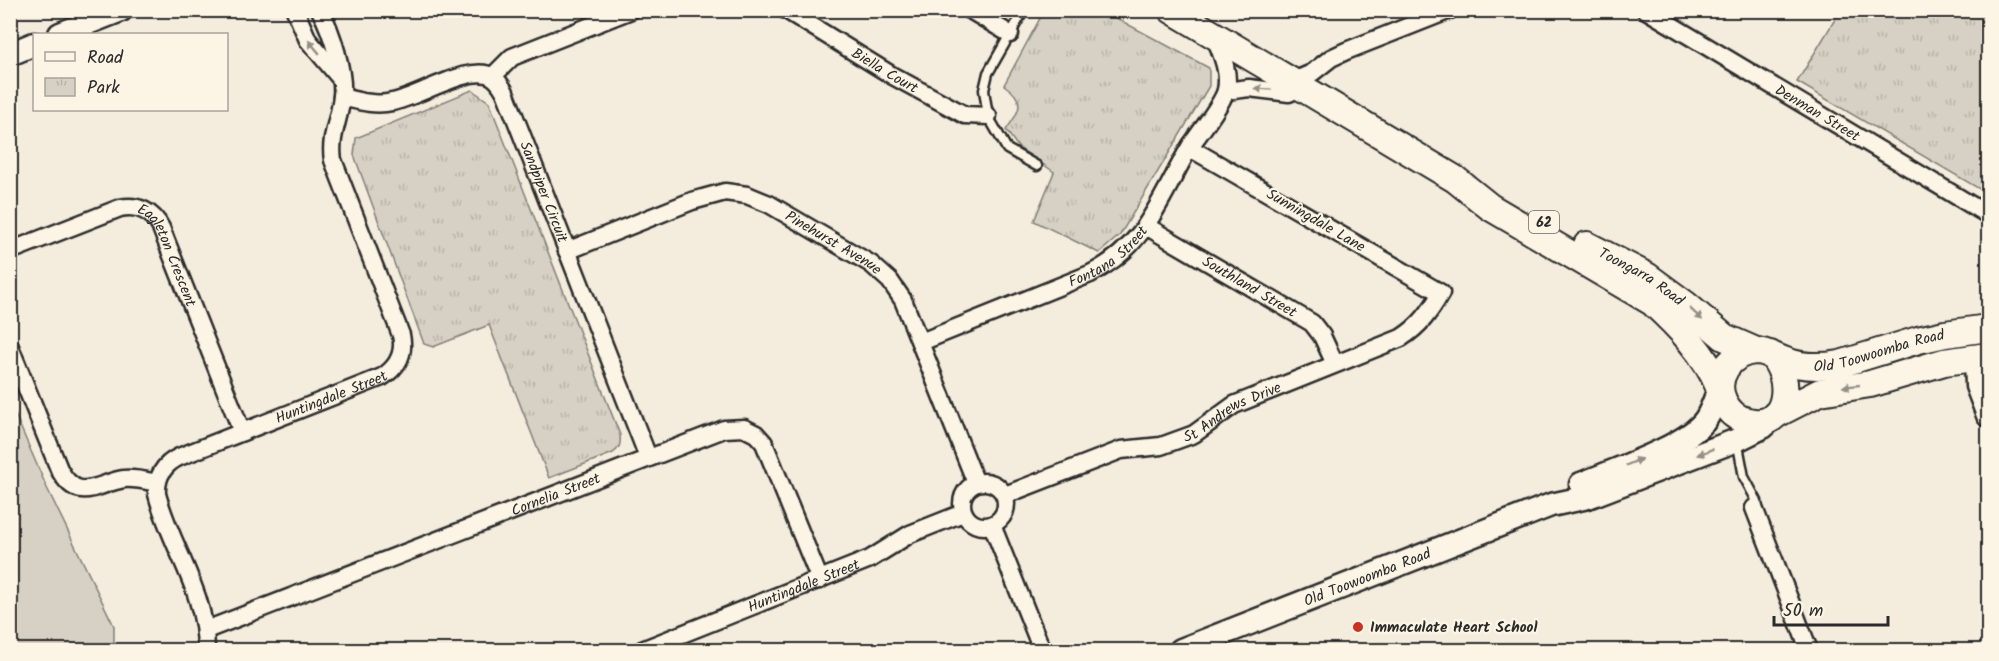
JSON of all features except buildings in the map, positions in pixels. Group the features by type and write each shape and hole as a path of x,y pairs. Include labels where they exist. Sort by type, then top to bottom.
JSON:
{"main road":[{"name":"Toongarra Road","path":"1172,10 1455,179 1496,197 1647,276 1724,337 1763,352"},
{"name":"Toongarra Road","path":"1455,179 1490,207 1652,302 1700,353 1719,388"},
{"name":"Old Toowoomba Road","path":"1763,352 1809,367 1840,364 1945,333 1989,328"},
{"path":"1840,364 1868,367 1948,345 1970,347 1982,357"},
{"path":"1719,388 1722,373 1730,361 1741,354 1763,352 1779,366 1785,384 1783,402 1775,415"},
{"name":"Old Toowoomba Road","path":"1775,415 1820,392 1870,384 1944,362 1982,357"},
{"name":"62","path":"1719,388 1727,409 1746,421 1764,421 1775,415"}],"street":[{"path":"63,33 121,10"},
{"path":"295,10 308,40 340,79"},
{"name":"Huntingdale Street","path":"158,483 164,469 173,460 382,377 394,368 400,357 403,343 401,335 333,160 332,139 342,97 338,60 320,10"},
{"path":"342,97 371,103 392,103 472,73 493,76 512,57 632,10"},
{"name":"Biella Court","path":"786,10 893,76 965,115 988,116"},
{"path":"970,10 1010,34"},
{"path":"1215,37 1226,68 1226,91 1249,88 1289,93 1295,84 1331,58 1450,10"},
{"name":"Denman Street","path":"1646,10 1989,216"},
{"path":"10,54 33,44"},
{"path":"1327,63 1324,80 1328,104"},
{"name":"Sandpiper Circuit","path":"493,76 505,92 648,457"},
{"name":"Fontana Street","path":"921,342 1090,274 1107,265 1125,251 1146,226 1190,148 1226,91"},
{"name":"Sunningdale Lane","path":"1190,148 1441,293"},
{"name":"Pinehurst Avenue","path":"567,251 692,201 725,192 747,195 769,204 881,272 898,290 921,342 976,483"},
{"name":"Eagleton Crescent","path":"10,251 120,208 134,207 152,215 161,228 242,432"},
{"name":"Southland Street","path":"1146,226 1312,323 1322,336 1335,364"},
{"name":"St Andrews Drive","path":"1005,495 1121,450 1161,446 1203,430 1234,405 1401,338 1426,318 1441,293"},
{"path":"10,347 65,479 76,487 89,490 129,479 158,483 158,498 200,605 206,630 206,651"},
{"path":"1977,386 1982,357"},
{"path":"1944,362 1961,371 1977,386 1989,415"},
{"name":"Old Toowoomba Road","path":"1551,505 1580,485 1681,441 1700,427 1706,419 1719,388"},
{"name":"Old Toowoomba Road","path":"1181,651 1551,505 1588,497 1737,440 1763,427 1775,415"},
{"name":"Cornelia Street","path":"206,630 648,457 730,428 744,428 756,434 767,449 820,580"},
{"path":"982,481 996,485 1005,495 1006,509 998,521 992,525 972,523 963,513 964,492 976,483 982,481"},
{"name":"Huntingdale Street","path":"642,651 820,580 870,558 910,534 963,513"},
{"path":"1757,515 1809,651"},
{"path":"992,525 1042,651"}],"lane":[{"path":"1024,10 988,73 984,90 988,116 1007,149 1037,166"},
{"path":"1737,440 1744,477 1757,501 1757,515"}],"green space":[{"path":"1044,11 1103,11 1209,68 1209,86 1120,235 1099,253 1034,221 1054,172 1018,147 1006,130 1019,106 1016,96 1004,85"},
{"path":"1840,11 1988,11 1988,194 1797,82"},
{"path":"472,90 489,102 620,435 619,446 613,453 549,478 489,325 433,347 424,344 354,155 356,138"},
{"path":"11,405 47,488 114,626 114,650 11,650"}],"place":[{"name":"Immaculate Heart School","path":"1358,627"}]}
